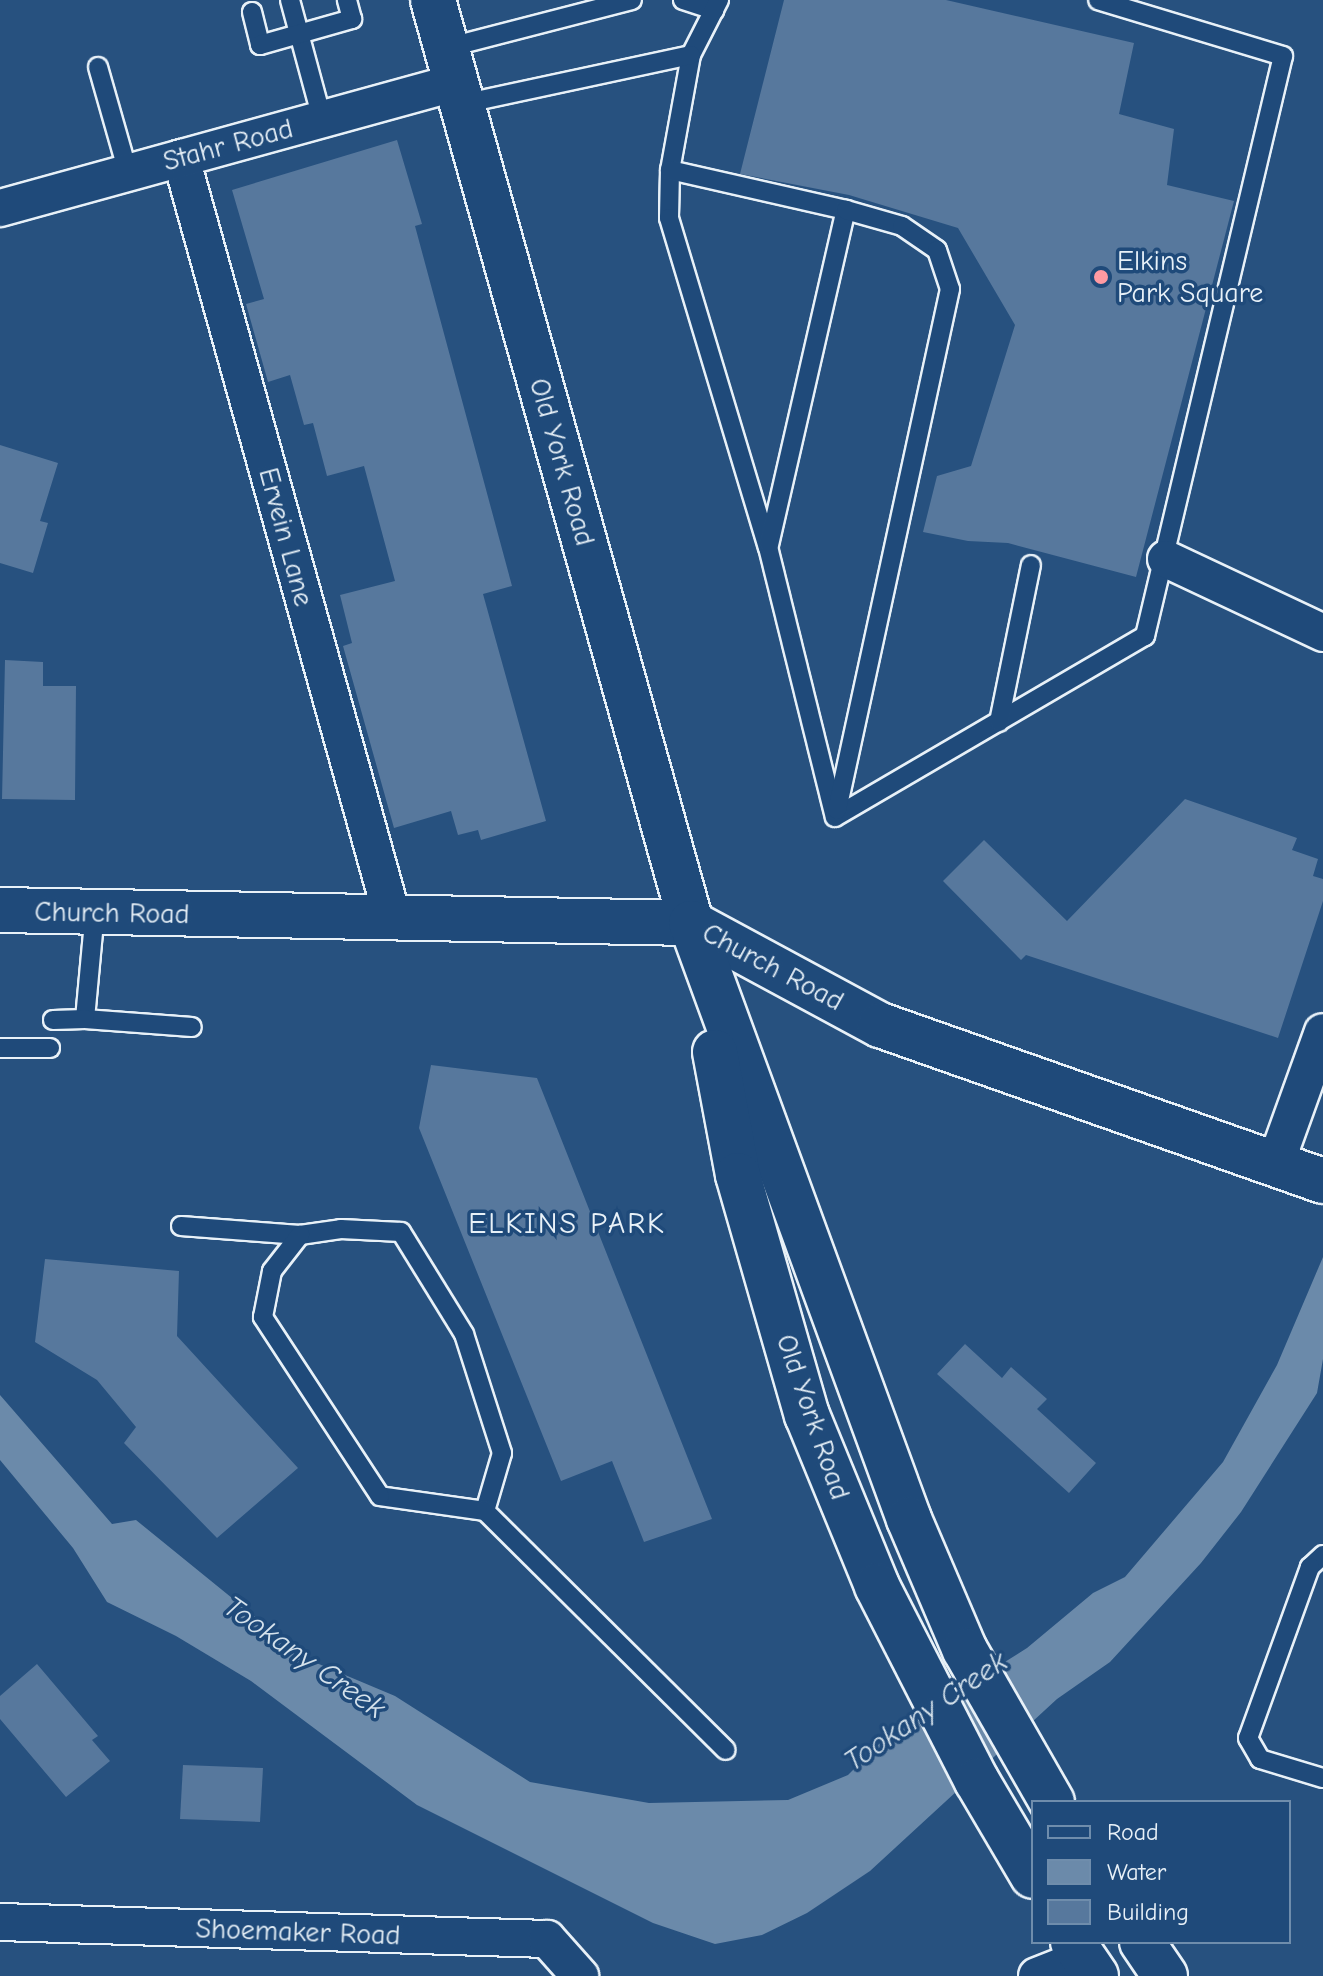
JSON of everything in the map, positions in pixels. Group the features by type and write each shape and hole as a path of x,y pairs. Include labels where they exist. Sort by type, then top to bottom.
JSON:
{"main road":[{"name":"Old York Road","path":"433,0 691,923 887,1460 965,1650 1051,1800"},
{"name":"Church Road","path":"0,910 691,923 880,1025 1320,1180"},
{"name":"Old York Road","path":"691,923 738,1175 807,1415 877,1586 977,1781 1031,1873"},
{"path":"1143,1944 1165,1976"}],"street":[{"name":"Stahr Road","path":"0,208 322,119 455,78"},
{"name":"Ervein Lane","path":"181,158 392,916"},
{"path":"1166,559 1323,633"},
{"path":"1275,1165 1323,1032"},
{"name":"Shoemaker Road","path":"0,1922 547,1939 580,1976"},
{"path":"1037,1976 1084,1959"}],"lane":[{"path":"290,0 322,119"},
{"path":"252,12 260,45 352,19 347,0"},
{"path":"455,78 632,0"},
{"path":"683,0 716,5 691,55 670,170 669,218 768,547 835,817"},
{"path":"835,817 1145,636 1166,559 1283,56 1098,0"},
{"path":"455,78 691,55"},
{"path":"98,67 128,172"},
{"path":"670,170 846,210 902,226 937,250 950,289 835,817"},
{"path":"768,547 846,210"},
{"path":"999,722 1031,565"},
{"path":"85,1019 95,911"},
{"path":"53,1020 85,1019 192,1027"},
{"path":"0,1048 50,1048"},
{"path":"181,1226 300,1235 341,1229 401,1232 464,1334 502,1453 485,1511"},
{"path":"300,1235 272,1271 263,1317 380,1496 485,1511 726,1750"},
{"path":"1323,1555 1310,1567 1248,1738 1260,1759 1323,1778"}],"water":[{"name":"Tookany Creek","path":"1323,1257 1323,1359 1317,1393 1241,1512 1201,1563 1110,1662 1057,1699 870,1871 807,1913 762,1935 715,1944 653,1923 417,1805 251,1681 176,1636 107,1602 73,1548 0,1460 0,1395 112,1524 136,1520 307,1659 395,1696 530,1782 649,1803 788,1800 848,1775 888,1735 1027,1648 1093,1593 1125,1577 1223,1462 1277,1365"}],"building":[{"name":"Elkins Park Square","path":"784,0 946,0 1134,43 1119,114 1174,129 1167,185 1234,201 1136,577 1008,543 968,541 923,532 937,476 971,466 1015,325 958,228 849,195 740,174"},
{"path":"397,140 422,224 415,226 512,586 483,594 546,821 481,840 478,830 458,835 451,811 394,828 343,646 352,643 340,595 395,581 364,466 327,476 313,423 304,425 290,375 268,382 246,304 264,299 232,190"},
{"path":"0,445 58,463 40,521 48,523 33,573 0,563"},
{"path":"5,660 43,662 43,686 76,686 75,800 2,799"},
{"path":"1185,799 1297,838 1292,850 1318,859 1313,876 1323,879 1323,901 1278,1038 1026,955 1021,960 943,881 984,840 1067,921"},
{"path":"431,1065 537,1078 712,1519 644,1542 612,1461 561,1481 419,1128"},
{"path":"45,1259 179,1271 177,1336 298,1468 217,1538 124,1443 136,1427 97,1380 35,1342"},
{"path":"965,1344 1002,1378 1011,1367 1047,1399 1037,1409 1096,1463 1069,1493 937,1374"},
{"path":"37,1664 98,1736 92,1740 110,1761 66,1797 0,1719 0,1696"},
{"path":"183,1765 263,1768 260,1822 180,1819"}],"place":[{"name":"Elkins Park Square","path":"1101,277"}],"district":[{"name":"ELKINS PARK","path":"567,1224"}]}
